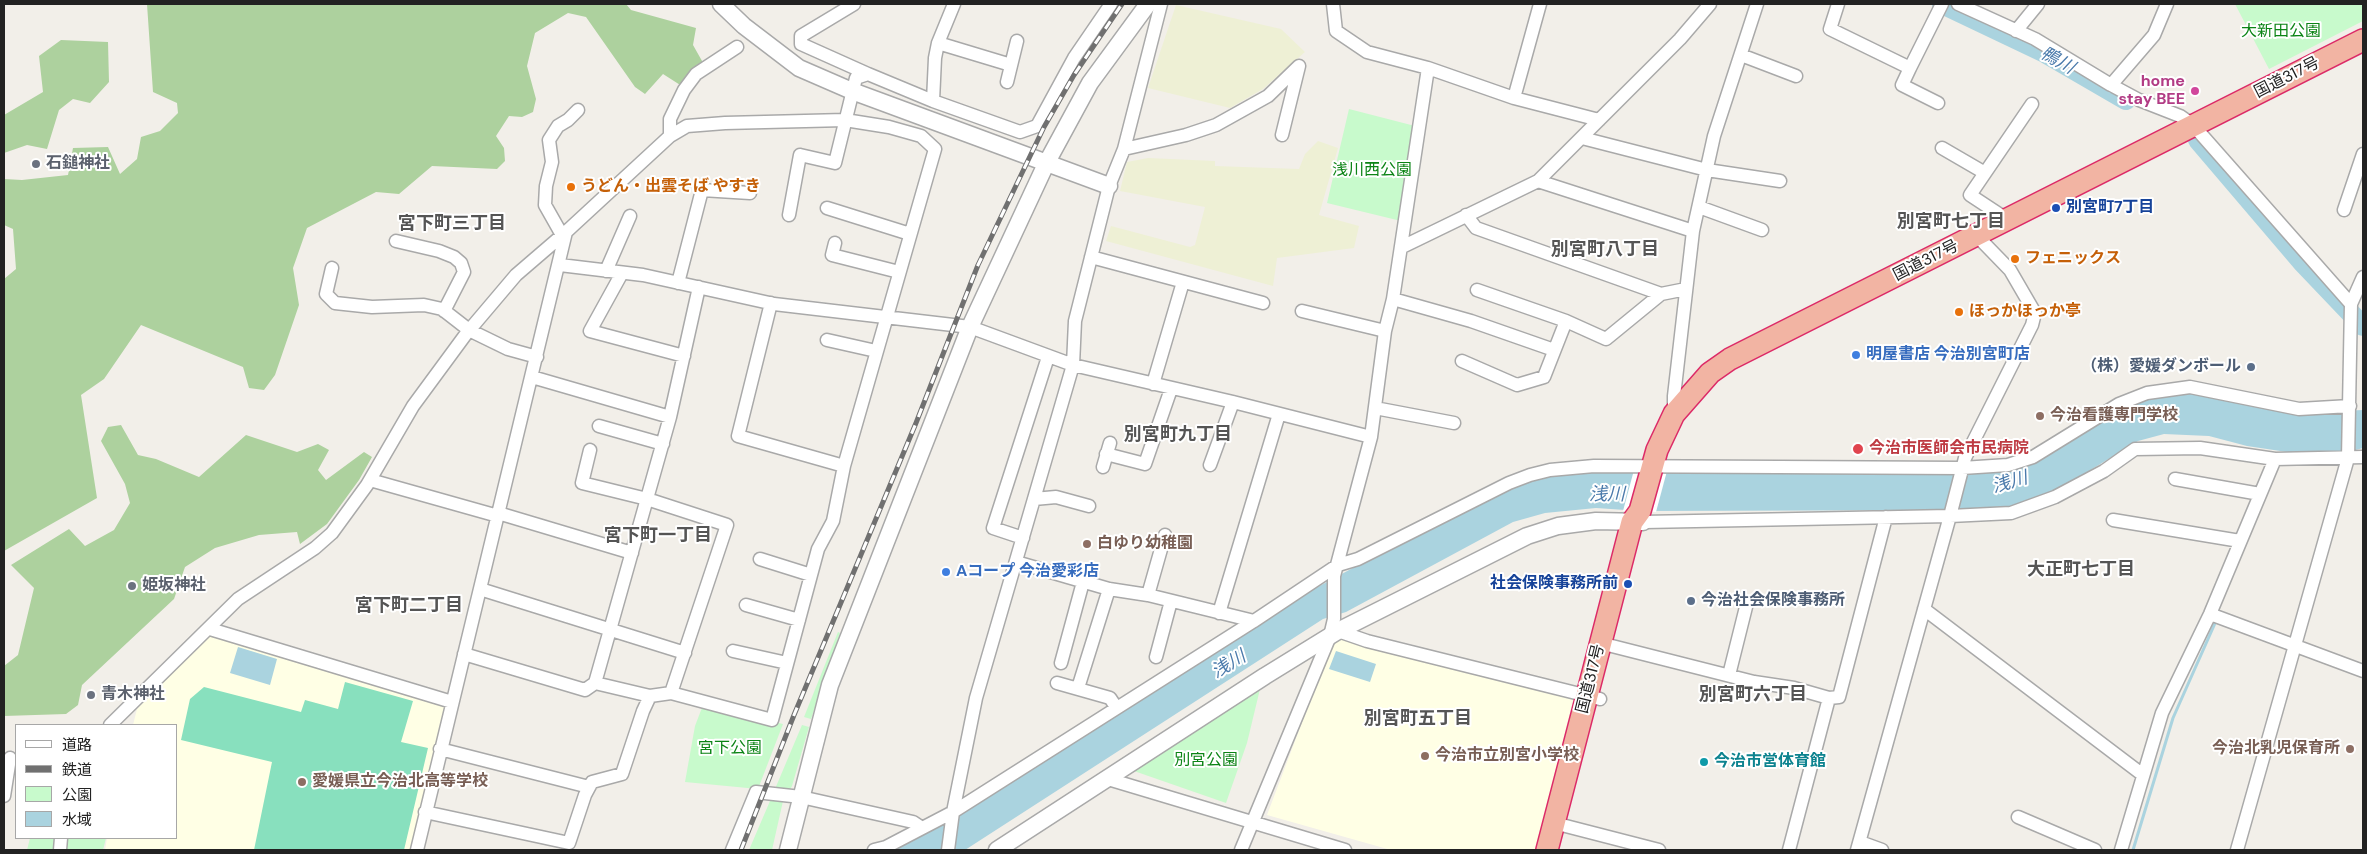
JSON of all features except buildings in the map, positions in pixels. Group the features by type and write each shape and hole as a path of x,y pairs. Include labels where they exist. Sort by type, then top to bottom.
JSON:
{"highway":[{"name":"国道317号","path":"1548,850 1561,825 1651,469 1674,414 1710,373 1730,359 2363,40"},
{"name":"国道317号","path":"1561,825 1562,850"}],"street":[{"path":"721,4 744,26 799,68 852,91 1109,186"},
{"path":"854,4 801,36 801,44 933,101 1020,132 1037,126 1074,58 1111,4"},
{"path":"788,850 830,685 970,328 1046,164 1090,83 1148,4"},
{"path":"948,850 952,815 976,698 1073,365 1075,321 1109,186 1124,149 1161,4"},
{"path":"1333,4 1336,32 1367,52 1428,68 1514,98 1599,120"},
{"path":"1514,98 1540,4"},
{"path":"1402,247 1538,181 1680,39 1710,4"},
{"path":"1674,414 1674,396 1693,231 1714,136 1757,4"},
{"path":"1838,4 1830,29 1910,68"},
{"path":"1938,103 1902,85 1942,4"},
{"path":"1958,4 1981,9 2111,85 2139,100 2180,116 2193,126 2351,304"},
{"path":"2016,31 2038,4"},
{"path":"2111,85 2154,35 2167,4"},
{"path":"933,101 935,58 950,5"},
{"path":"1007,82 1017,41"},
{"path":"938,43 1011,65"},
{"path":"670,136 670,119 684,90 696,74 737,48"},
{"path":"1741,56 1796,76"},
{"path":"1124,149 1186,135 1216,125 1268,96 1299,66 1282,135"},
{"path":"1241,850 1334,629 1336,570 1371,438 1385,331 1402,247 1428,68"},
{"path":"789,215 800,155 835,162 856,78 868,74"},
{"path":"2008,220 1970,195 2032,104"},
{"path":"417,850 440,748 560,265 564,234 545,205 546,186 552,162 550,140 558,126 568,120 578,110"},
{"path":"111,724 210,629 238,599 315,548 332,533 370,480 413,406 469,330 516,274 564,234 670,136 687,126 726,123 845,120 889,127 921,136 935,149 844,466 833,521 818,549 772,720 671,693 650,696 595,683"},
{"path":"1582,138 1707,170 1780,181"},
{"path":"1942,148 1985,173"},
{"path":"2344,210 2363,154"},
{"path":"1538,181 1693,231"},
{"path":"678,283 702,190 750,193"},
{"path":"1699,206 1762,230"},
{"path":"827,208 910,234"},
{"path":"1466,215 1476,228 1661,294"},
{"path":"606,271 630,216"},
{"path":"1882,850 1859,846 1961,470 1965,458 2032,325 2035,313 2010,270 1977,236"},
{"path":"396,241 454,256 461,264 464,272 444,311"},
{"path":"835,243 832,255 899,272"},
{"path":"1091,257 1262,303"},
{"path":"560,265 622,272 771,303 970,328 1073,365 1233,402 1371,438"},
{"path":"332,268 326,294 335,303 372,307 424,305 444,311 469,330 508,349 537,357"},
{"path":"622,272 590,331 684,356"},
{"path":"2237,850 2348,455 2351,304 2363,277"},
{"path":"1153,384 1183,282"},
{"path":"464,654 585,690 595,683 663,444 699,287"},
{"path":"1477,290 1566,322 1606,339 1661,294 1686,289"},
{"path":"1393,299 1471,321 1554,350"},
{"path":"771,303 738,436 844,466"},
{"path":"1302,311 1385,331"},
{"path":"1462,361 1517,385 1544,377 1566,322"},
{"path":"827,340 876,351"},
{"path":"1023,538 993,528 1048,357"},
{"path":"532,377 670,417"},
{"path":"874,850 886,847 952,815 1116,707 1336,570 1509,483 1530,475 1550,470 1594,466 1651,469 1961,470 2008,465 2033,457 2119,404 2147,393 2190,387 2299,409 2350,409"},
{"path":"1103,467 1108,448 1145,464 1171,389"},
{"path":"1210,465 1233,402"},
{"path":"1375,408 1454,423"},
{"path":"1219,613 1279,414"},
{"path":"599,426 663,444"},
{"path":"997,850 1334,629 1527,536 1558,526 1639,518 1886,517 1950,513 2011,513 2055,497 2104,471 2135,449 2200,448 2275,459 2348,455 2363,457"},
{"path":"590,450 582,483 647,498 727,525 671,693"},
{"path":"2121,850 2162,713 2210,614 2275,459"},
{"path":"2175,479 2260,494"},
{"path":"370,480 632,553"},
{"path":"1034,499 1056,497 1089,506"},
{"path":"1606,644 1754,682 1794,688 1829,698 1839,697 1886,517"},
{"path":"2113,520 2240,541"},
{"path":"1148,595 1165,535"},
{"path":"760,559 811,575"},
{"path":"1016,562 1109,589 1148,595 1254,621"},
{"path":"1060,663 1083,582"},
{"path":"480,589 610,628 684,653"},
{"path":"1078,688 1109,589"},
{"path":"1156,657 1171,601"},
{"path":"1729,675 1747,603"},
{"path":"746,605 799,620"},
{"path":"1924,609 2143,775"},
{"path":"2210,614 2363,671"},
{"path":"210,629 452,702"},
{"path":"1334,629 1367,641 1593,698"},
{"path":"733,651 787,663"},
{"path":"1057,683 1110,698 1116,707"},
{"path":"425,812 569,843 592,782 622,774 643,711 650,696"},
{"path":"1789,850 1829,698"},
{"path":"440,748 589,787"},
{"path":"4,796 10,758"},
{"path":"1108,779 1345,850"},
{"path":"732,850 756,792 801,797 913,822 922,828"},
{"path":"2018,817 2095,850"},
{"path":"1561,825 1659,850"}],"shaded area":[{"path":"1176,5 1281,29 1305,52 1263,89 1230,108 1148,88"},
{"path":"1318,141 1338,148 1319,215 1359,226 1354,248 1277,258 1273,286 1106,241 1111,226 1190,247 1195,245 1205,207 1120,191 1127,162 1148,158 1215,161 1215,166 1299,169 1305,154"},
{"name":"愛媛県立今治北高等学校","path":"210,633 446,705 412,850 105,850 107,839 178,839 178,724 133,724 137,709"},
{"name":"今治市立別宮小学校","path":"1344,638 1574,696 1536,850 1391,850 1267,815 1331,646"}],"green space":[{"path":"147,4 626,4 631,10 696,28 693,45 706,68 688,90 663,74 645,94 635,87 586,17 568,13 535,33 527,66 536,99 533,112 522,117 509,116 496,136 504,148 505,161 497,169 432,166 399,194 376,192 307,228 293,268 299,305 275,375 264,390 249,388 243,367 141,325 104,379 81,395 97,498 4,551 4,279 16,269 13,229 4,225 4,179 22,180 68,175 73,148 108,147 120,174 137,159 141,137 160,131 178,113 177,103 153,92"},
{"name":"大新田公園","path":"2235,4 2363,4 2363,21 2269,69"},
{"path":"61,40 108,42 109,82 90,103 73,99 59,110 47,149 27,145 4,153 4,115 43,92 39,56"},
{"name":"浅川西公園","path":"1349,109 1415,126 1401,221 1327,203"},
{"path":"121,425 138,455 156,459 199,477 246,435 297,452 318,444 329,450 318,470 326,480 364,452 372,457 359,480 327,524 300,544 297,532 259,535 215,548 185,567 174,599 82,685 78,705 66,714 4,716 4,666 18,655 34,588 11,565 69,529 85,546 114,530 130,503 125,484 101,441 108,427"},
{"path":"838,632 840,633 811,719 804,717"},
{"path":"345,682 413,701 401,742 428,748 404,850 254,850 272,762 181,740 190,699 204,687 301,712 305,700 338,709"},
{"name":"別宮公園","path":"1260,689 1247,743 1226,803 1134,771 1133,767"},
{"name":"宮下公園","path":"703,705 783,724 758,789 685,782 695,726"},
{"path":"802,725 809,727 792,786 789,791 775,789"},
{"path":"770,801 783,801 772,850 749,850"},
{"path":"30,839 106,839 103,850 27,850"}],"water":[{"name":"浅川","path":"2201,393 2295,413 2363,410 2363,448 2337,455 2287,452 2247,446 2209,436 2164,434 2138,441 2061,488 2022,504 1988,510 1640,511 1596,508 1545,513 1513,522 1346,612 1323,619 965,850 891,850 1279,608 1410,537 1515,486 1544,476 1589,471 2015,468 2118,409 2164,395"},
{"path":"238,647 277,659 270,685 230,673"},
{"path":"1336,651 1376,664 1370,682 1329,669"}],"pier":[{"path":"1634,470 1667,471 1656,512 1623,511"}],"waterway":[{"name":"鴨川","path":"1942,4 2045,53 2126,100"},
{"name":"鴨川","path":"2198,140 2302,262 2363,326"},
{"path":"2133,850 2173,718 2216,621 2218,622"}],"railway":[{"path":"741,850 794,715 916,423 978,265 1044,127 1074,75 1122,4"}],"place":[{"name":"home stay BEE","path":"2195,91"},
{"name":"石鎚神社","path":"36,164"},
{"name":"うどん・出雲そば やすき","path":"571,187"},
{"name":"別宮町7丁目","path":"2056,208"},
{"name":"フェニックス","path":"2015,259"},
{"name":"ほっかほっか亭","path":"1959,312"},
{"name":"明屋書店 今治別宮町店","path":"1856,355"},
{"name":"（株）愛媛ダンボール","path":"2251,367"},
{"name":"今治看護専門学校","path":"2040,416"},
{"name":"今治市医師会市民病院","path":"1858,449"},
{"name":"白ゆり幼稚園","path":"1087,544"},
{"name":"Aコープ 今治愛彩店","path":"946,572"},
{"name":"社会保険事務所前","path":"1628,584"},
{"name":"姫坂神社","path":"132,586"},
{"name":"今治社会保険事務所","path":"1691,601"},
{"name":"青木神社","path":"91,695"},
{"name":"今治北乳児保育所","path":"2350,749"},
{"name":"今治市立別宮小学校","path":"1425,756"},
{"name":"今治市営体育館","path":"1704,762"},
{"name":"愛媛県立今治北高等学校","path":"302,782"}],"district":[{"name":"別宮町七丁目","path":"1951,222"},
{"name":"宮下町三丁目","path":"452,224"},
{"name":"別宮町八丁目","path":"1605,250"},
{"name":"別宮町九丁目","path":"1178,435"},
{"name":"宮下町一丁目","path":"658,536"},
{"name":"大正町七丁目","path":"2081,570"},
{"name":"宮下町二丁目","path":"409,606"},
{"name":"別宮町六丁目","path":"1753,695"},
{"name":"別宮町五丁目","path":"1418,719"}]}
